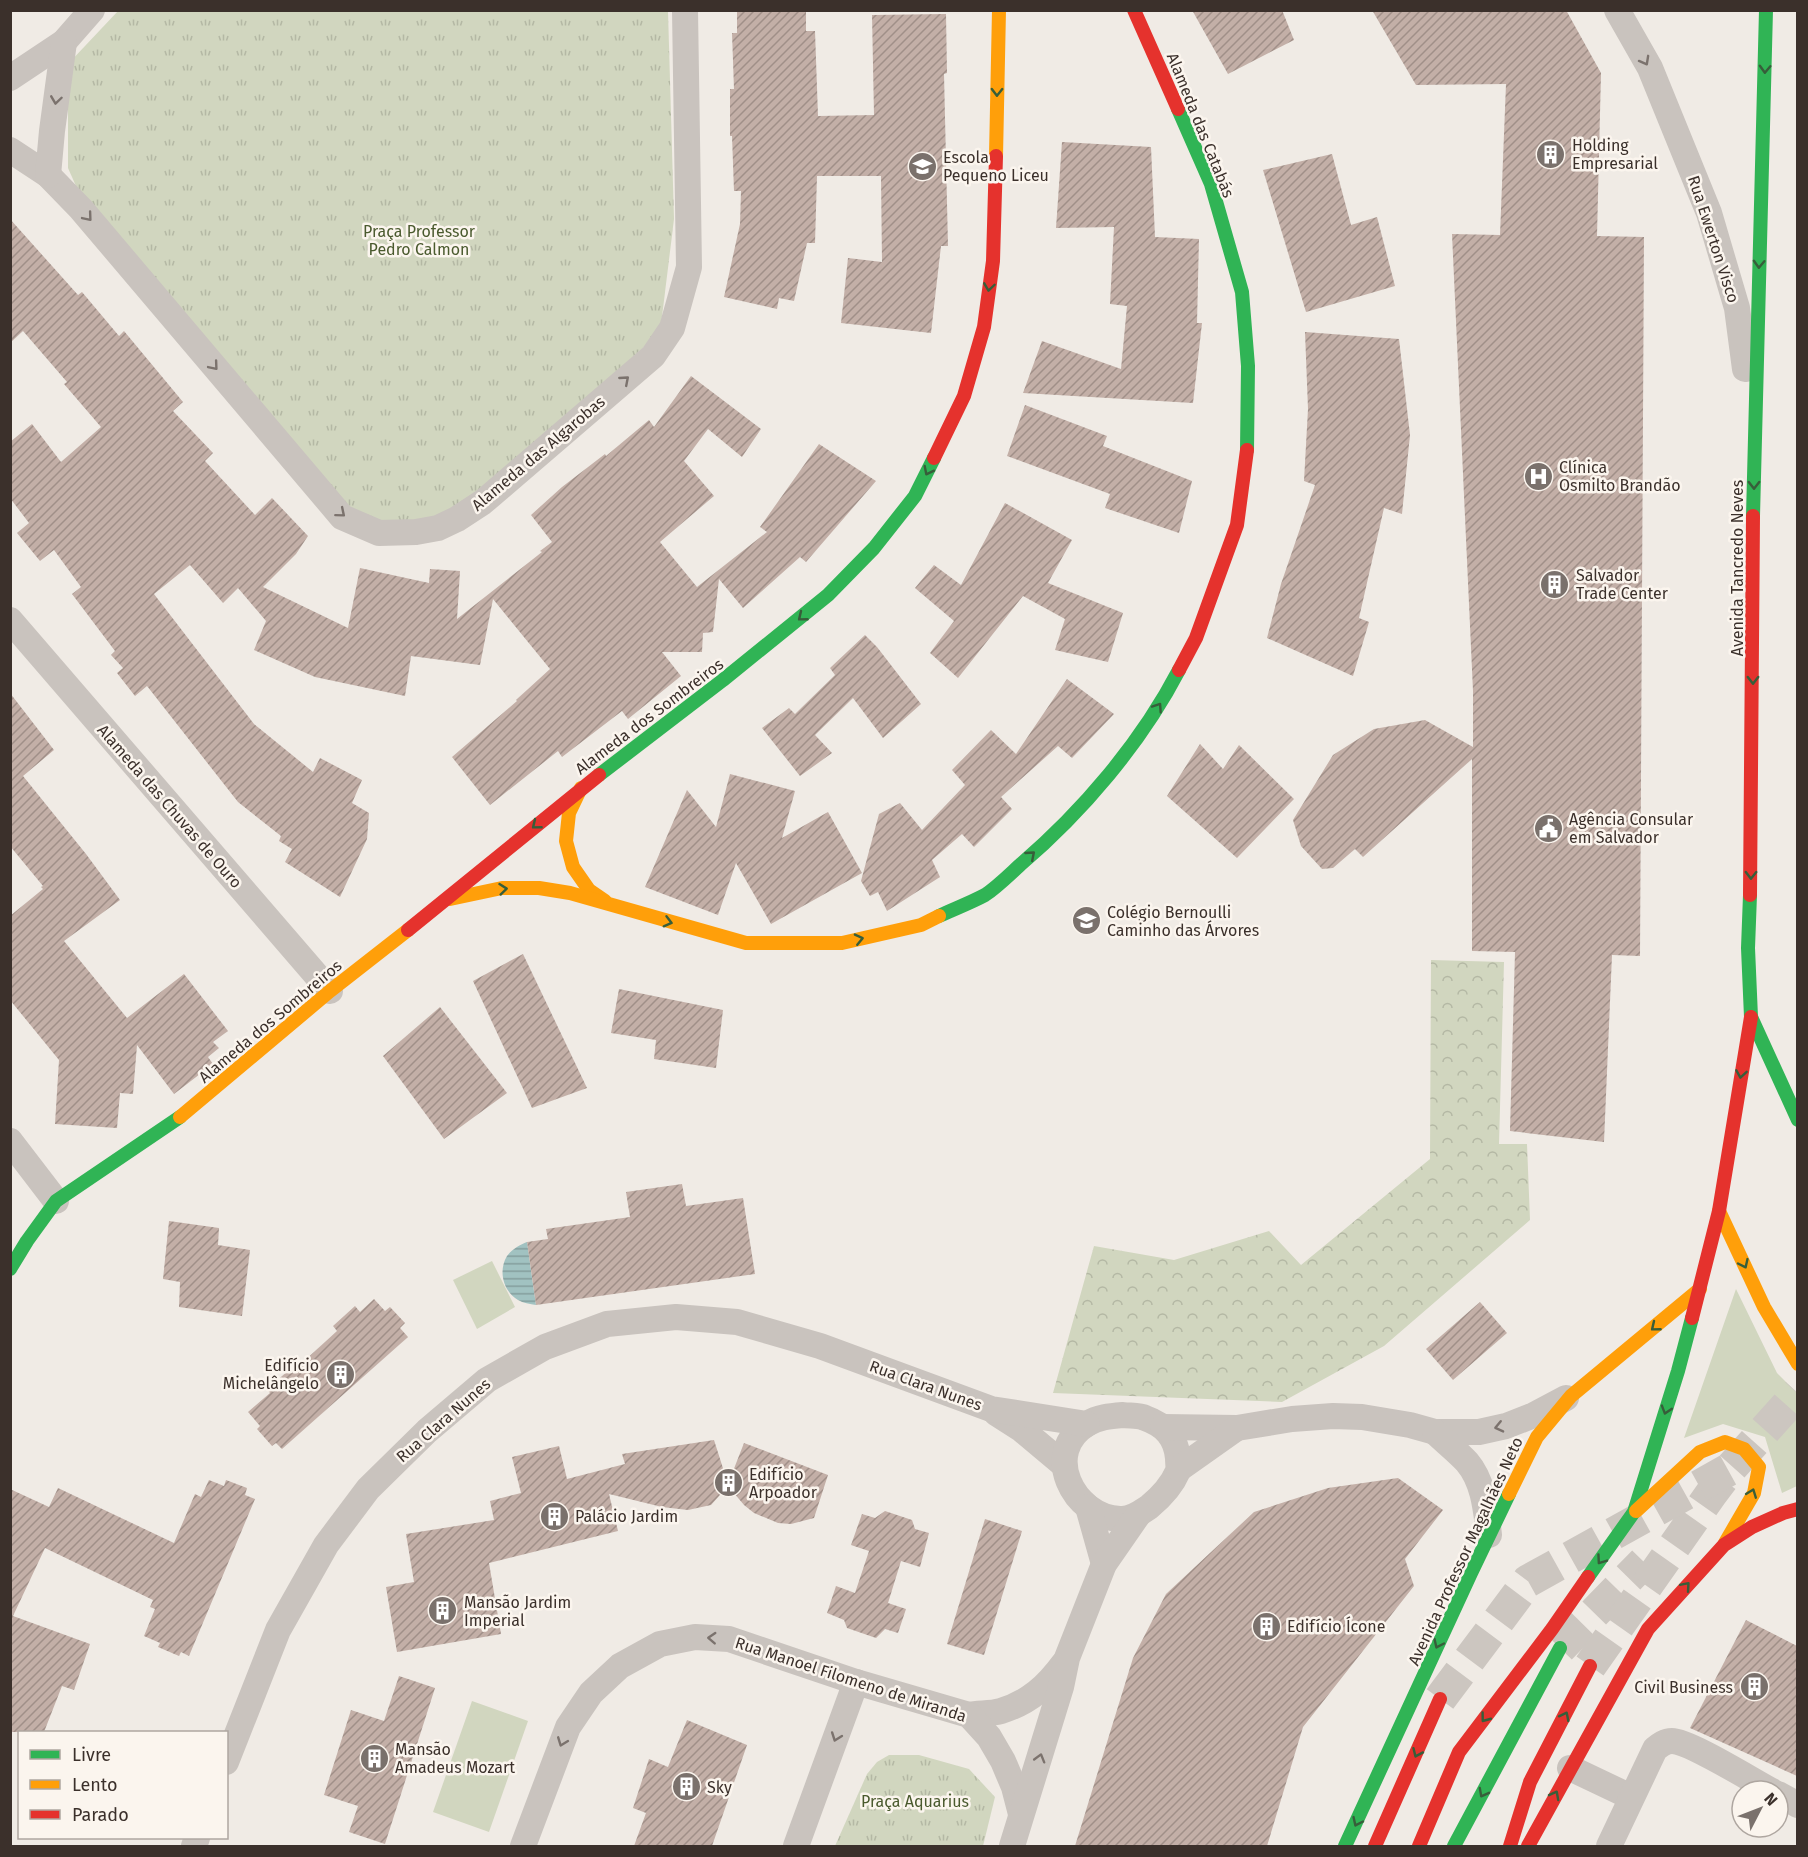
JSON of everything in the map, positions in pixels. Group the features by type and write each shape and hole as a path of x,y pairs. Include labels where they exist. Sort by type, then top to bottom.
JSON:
{"main road":[{"name":"Alameda dos Sombreiros","path":"10,1269 56,1201 176,1122 330,991 446,900 581,788 723,680 828,595 874,548 915,496 964,396 984,327 993,261 999,10"},
{"name":"Avenida Tancredo Neves","path":"1766,10 1754,446 1753,710 1748,948 1751,1017 1797,1119"},
{"path":"998,34 1013,11"},
{"name":"Alameda das Catabás","path":"446,900 502,888 539,888 570,893 746,943 842,943 921,925 986,894 1041,847 1084,802 1134,743 1166,695 1196,638 1237,525 1247,449 1248,366 1242,292 1211,184 1134,11"},
{"name":"Alameda das Catabás","path":"581,788 569,813 566,840 573,867 589,890 611,906"},
{"path":"1634,1512 1678,1371 1719,1211 1751,1017"},
{"path":"1719,1211 1764,1307 1797,1364"},
{"name":"Avenida Professor Magalhães Neto","path":"1345,1846 1537,1437 1571,1396 1700,1289"},
{"path":"1419,1846 1460,1752 1552,1629 1634,1512 1700,1452 1725,1442 1744,1449 1759,1467 1754,1493 1724,1545 1648,1629 1528,1846"},
{"path":"1724,1545 1752,1527 1797,1509"},
{"path":"1454,1846 1560,1648"},
{"path":"1510,1846 1530,1782 1590,1666"},
{"path":"1375,1846 1440,1699"}],"street":[{"path":"10,78 64,42 92,10"},
{"name":"Alameda das Algarobas","path":"10,150 48,175 81,208 342,517 379,533 416,532 438,528 483,502 653,357 672,328 689,267 685,10"},
{"name":"Rua Ewerton Visco","path":"1617,10 1650,69 1709,213 1737,308 1754,446"},
{"path":"48,175 64,42"},
{"name":"Alameda das Chuvas de Ouro","path":"10,620 330,991"},
{"path":"10,1141 56,1201"},
{"name":"Rua Clara Nunes","path":"228,1757 278,1630 326,1545 368,1489 427,1431 487,1380 545,1347 607,1324 676,1317 737,1322 820,1346 991,1409 1087,1424"},
{"path":"1237,1428 1179,1469 1172,1483 1156,1502 1138,1515 1122,1520 1104,1516 1088,1507 1067,1481 1064,1465 1066,1450 1074,1435 1087,1424 1103,1417 1123,1415 1144,1417 1163,1426 1237,1428 1292,1419 1333,1416 1362,1417 1410,1425 1435,1432 1479,1432 1506,1426 1571,1396"},
{"name":"Rua Clara Nunes","path":"991,1409 1021,1429 1064,1465"},
{"path":"1163,1426 1173,1438 1178,1453 1179,1469"},
{"path":"1435,1432 1468,1463 1478,1481 1484,1499 1490,1534"},
{"path":"1088,1507 1104,1564"},
{"path":"1012,1846 1034,1780 1067,1658 1104,1564 1138,1515"},
{"name":"Rua Manoel Filomeno de Miranda","path":"523,1846 568,1727 591,1693 620,1666 660,1644 695,1637 729,1638 856,1682 969,1714 989,1737 1003,1761 1014,1787 1021,1814"},
{"path":"969,1714 1001,1711 1027,1700 1050,1682 1067,1658"},
{"path":"796,1846 856,1682"},
{"path":"1609,1846 1655,1749 1663,1742 1673,1741 1693,1748 1750,1779"},
{"path":"1570,1768 1631,1797"}],"green space":[{"name":"Praça Professor Pedro Calmon","path":"118,11 668,11 674,219 660,333 451,518 409,526 359,519 87,211 68,168 68,64"},
{"path":"1431,960 1504,962 1499,1144 1527,1144 1530,1220 1384,1346 1282,1402 1053,1393 1094,1246 1174,1260 1269,1231 1301,1265 1430,1159"},
{"path":"492,1261 515,1307 477,1329 453,1280"},
{"path":"1736,1289 1777,1373 1797,1393 1797,1486 1782,1493 1765,1437 1723,1424 1684,1438"},
{"path":"472,1701 528,1721 489,1832 433,1812"},
{"name":"Praça Aquarius","path":"889,1755 919,1755 969,1769 995,1797 983,1846 835,1846 867,1774 877,1762"}],"water":[{"path":"527,1242 536,1305 518,1300 503,1280 504,1262 507,1256"}],"building":[{"path":"737,10 806,10 806,31 815,31 818,116 874,115 872,15 946,14 947,73 944,74 948,246 941,246 931,333 841,323 848,258 882,262 881,176 817,176 815,243 807,243 794,301 779,298 777,309 724,297 740,224 741,191 734,191 732,136 730,136 730,89 734,89 732,33 737,33"},
{"path":"1192,10 1282,10 1294,40 1228,74"},
{"path":"1372,10 1566,10 1601,73 1597,236 1644,237 1640,956 1612,955 1604,1142 1510,1131 1515,952 1472,951 1472,759 1363,857 1355,849 1333,868 1322,869 1301,846 1293,820 1333,755 1374,729 1425,720 1473,747 1473,691 1452,234 1500,235 1506,84 1416,85"},
{"path":"1062,142 1151,147 1155,237 1199,239 1197,323 1202,323 1193,403 1023,393 1042,341 1121,369 1127,306 1110,304 1114,227 1056,228"},
{"path":"1332,154 1351,225 1377,217 1395,286 1306,312 1263,170"},
{"path":"10,219 78,295 82,292 119,336 124,331 183,402 173,411 213,453 205,461 255,515 272,498 308,536 296,554 263,587 348,628 360,568 429,583 430,569 460,571 457,619 552,542 531,515 562,487 605,454 606,456 649,420 654,427 691,376 761,429 742,457 708,429 684,461 714,496 660,542 697,587 767,532 760,527 819,444 876,481 806,562 800,557 743,608 719,579 713,632 703,633 702,652 662,652 681,676 628,719 622,711 562,757 558,751 490,805 452,757 550,669 493,599 480,665 411,656 405,696 315,677 254,650 266,621 238,588 223,603 190,565 154,594 254,724 313,772 320,758 362,780 352,803 369,813 367,839 340,897 285,862 292,849 279,841 281,836 238,802 147,686 135,696 117,673 123,668 111,655 115,651 72,594 81,587 54,550 40,561 17,533 29,523 10,498 10,442 32,424 61,462 101,427 64,384 67,382 23,331 10,343"},
{"path":"1305,332 1399,339 1410,435 1402,514 1384,508 1359,618 1369,622 1353,676 1267,638 1281,584 1315,485 1304,481 1308,409"},
{"path":"1025,405 1107,436 1103,446 1192,481 1179,533 1105,508 1110,494 1007,456"},
{"path":"1005,503 1072,540 1048,583 1123,613 1108,662 1055,650 1065,619 1023,596 958,678 930,653 954,621 915,588 934,565 961,585"},
{"path":"865,635 921,704 883,738 853,698 815,735 832,753 800,776 762,728 789,708 795,714 835,675 830,668"},
{"path":"1067,679 1114,714 1072,758 1058,746 1001,797 1012,809 974,847 962,834 932,860 940,877 887,911 878,892 870,896 861,881 879,814 900,803 922,830 965,785 952,770 991,730 1016,754"},
{"path":"10,693 54,750 23,776 120,900 64,941 127,1018 184,974 228,1031 213,1042 219,1048 208,1057 213,1064 174,1094 137,1045 133,1094 120,1093 117,1128 55,1124 59,1060 10,1000 10,916 43,889 41,887 43,886 10,846"},
{"path":"1200,744 1223,769 1239,745 1294,799 1237,858 1167,796"},
{"path":"730,774 795,791 782,838 828,812 862,873 771,924 736,863 718,915 645,887 687,790 716,827"},
{"path":"523,954 587,1088 532,1108 473,981"},
{"path":"619,989 723,1010 716,1068 654,1059 656,1040 611,1033"},
{"path":"440,1007 507,1093 444,1139 383,1056"},
{"path":"682,1184 686,1206 743,1198 755,1274 536,1305 527,1242 548,1239 546,1229 630,1217 626,1192"},
{"path":"169,1221 219,1228 218,1245 250,1250 242,1316 179,1307 180,1282 163,1279"},
{"name":"Edifício Michelângelo","path":"374,1299 385,1311 390,1307 405,1323 400,1328 408,1337 282,1449 276,1443 272,1446 257,1429 260,1426 248,1412 270,1393 267,1389 289,1370 291,1373 337,1331 333,1326 355,1306 360,1312"},
{"path":"1480,1302 1507,1333 1453,1380 1426,1349"},
{"path":"714,1440 728,1484 744,1443 828,1475 814,1518 791,1524 778,1523 754,1513 728,1486 711,1505 688,1510 662,1507 609,1494 618,1531 489,1563 501,1634 397,1652 386,1587 414,1582 406,1534 494,1520 490,1501 521,1493 512,1457 559,1446 567,1479 625,1464 622,1454"},
{"path":"1398,1478 1443,1510 1405,1559 1414,1586 1303,1727 1267,1846 1075,1846 1133,1658 1166,1594 1254,1512 1328,1488"},
{"path":"209,1480 224,1486 226,1480 247,1488 245,1495 255,1499 189,1656 181,1652 179,1656 158,1647 160,1643 144,1636 155,1609 150,1607 153,1600 45,1548 13,1616 90,1644 74,1690 62,1686 44,1731 10,1732 10,1489 49,1507 58,1488 174,1543 195,1494 201,1497"},
{"path":"885,1511 912,1520 915,1529 929,1533 920,1567 901,1561 888,1603 906,1609 898,1633 885,1629 876,1638 847,1628 844,1620 827,1613 836,1586 855,1593 869,1551 851,1545 862,1514 875,1518"},
{"path":"985,1519 1022,1531 984,1655 947,1644"},
{"name":"Civil Business","path":"1746,1620 1797,1646 1797,1776 1690,1728"},
{"name":"Mansão Amadeus Mozart","path":"399,1676 435,1688 385,1844 349,1832 358,1806 324,1795 351,1710 384,1721"},
{"name":"Sky","path":"687,1720 747,1745 712,1846 634,1846 646,1813 633,1808 649,1759 668,1767"}],"tunnel":[{"path":"1590,1666 1730,1469 1798,1393"},
{"path":"1440,1699 1528,1581 1730,1469"},
{"path":"1560,1648 1644,1562"}],"traffic: fast":[{"path":"1753,516 1766,10"},
{"path":"1178,109 1211,184 1242,292 1248,366 1247,450"},
{"path":"599,775 723,680 828,595 874,548 915,496 934,458"},
{"path":"939,916 985,895 1066,822 1128,750 1147,724 1179,670"},
{"path":"1750,895 1748,948 1751,1017 1798,1120"},
{"path":"10,1269 56,1201 180,1117"},
{"path":"1588,1577 1634,1512 1692,1318"},
{"path":"1345,1846 1509,1494"},
{"path":"1454,1846 1560,1648"}],"traffic: slow":[{"path":"996,156 999,10"},
{"path":"581,788 569,813 566,841 573,867 589,890 605,901"},
{"path":"450,899 502,888 539,888 570,893 746,943 842,943 921,925 939,916"},
{"path":"180,1117 330,991 408,930"},
{"path":"1719,1211 1764,1307 1798,1364"},
{"path":"1509,1494 1537,1437 1571,1396 1700,1289"},
{"path":"1636,1511 1700,1452 1725,1442 1744,1449 1759,1467 1754,1493 1725,1543"}],"traffic: jam":[{"path":"1134,10 1178,109"},
{"path":"934,458 964,396 984,327 993,261 996,156"},
{"path":"1179,670 1196,638 1237,525 1247,450"},
{"path":"1750,895 1753,516"},
{"path":"408,930 599,775"},
{"path":"1692,1318 1719,1211 1751,1017"},
{"path":"1528,1846 1648,1629 1724,1545 1752,1527 1798,1509"},
{"path":"1419,1846 1459,1752 1552,1629 1588,1577"},
{"path":"1510,1846 1530,1782 1590,1666"},
{"path":"1375,1846 1440,1699"}],"place":[{"name":"Holding Empresarial","path":"1551,154"},
{"name":"Escola Pequeno Liceu","path":"922,166"},
{"name":"Clínica Osmilto Brandão","path":"1538,476"},
{"name":"Salvador Trade Center","path":"1555,584"},
{"name":"Agência Consular em Salvador","path":"1548,828"},
{"name":"Colégio Bernoulli Caminho das Árvores","path":"1086,921"},
{"name":"Edifício Michelângelo","path":"340,1374"},
{"name":"Edifício Arpoador","path":"728,1483"},
{"name":"Palácio Jardim","path":"554,1516"},
{"name":"Mansão Jardim Imperial","path":"443,1611"},
{"name":"Edifício Ícone","path":"1266,1626"},
{"name":"Civil Business","path":"1754,1687"},
{"name":"Mansão Amadeus Mozart","path":"374,1758"},
{"name":"Sky","path":"686,1787"}]}
